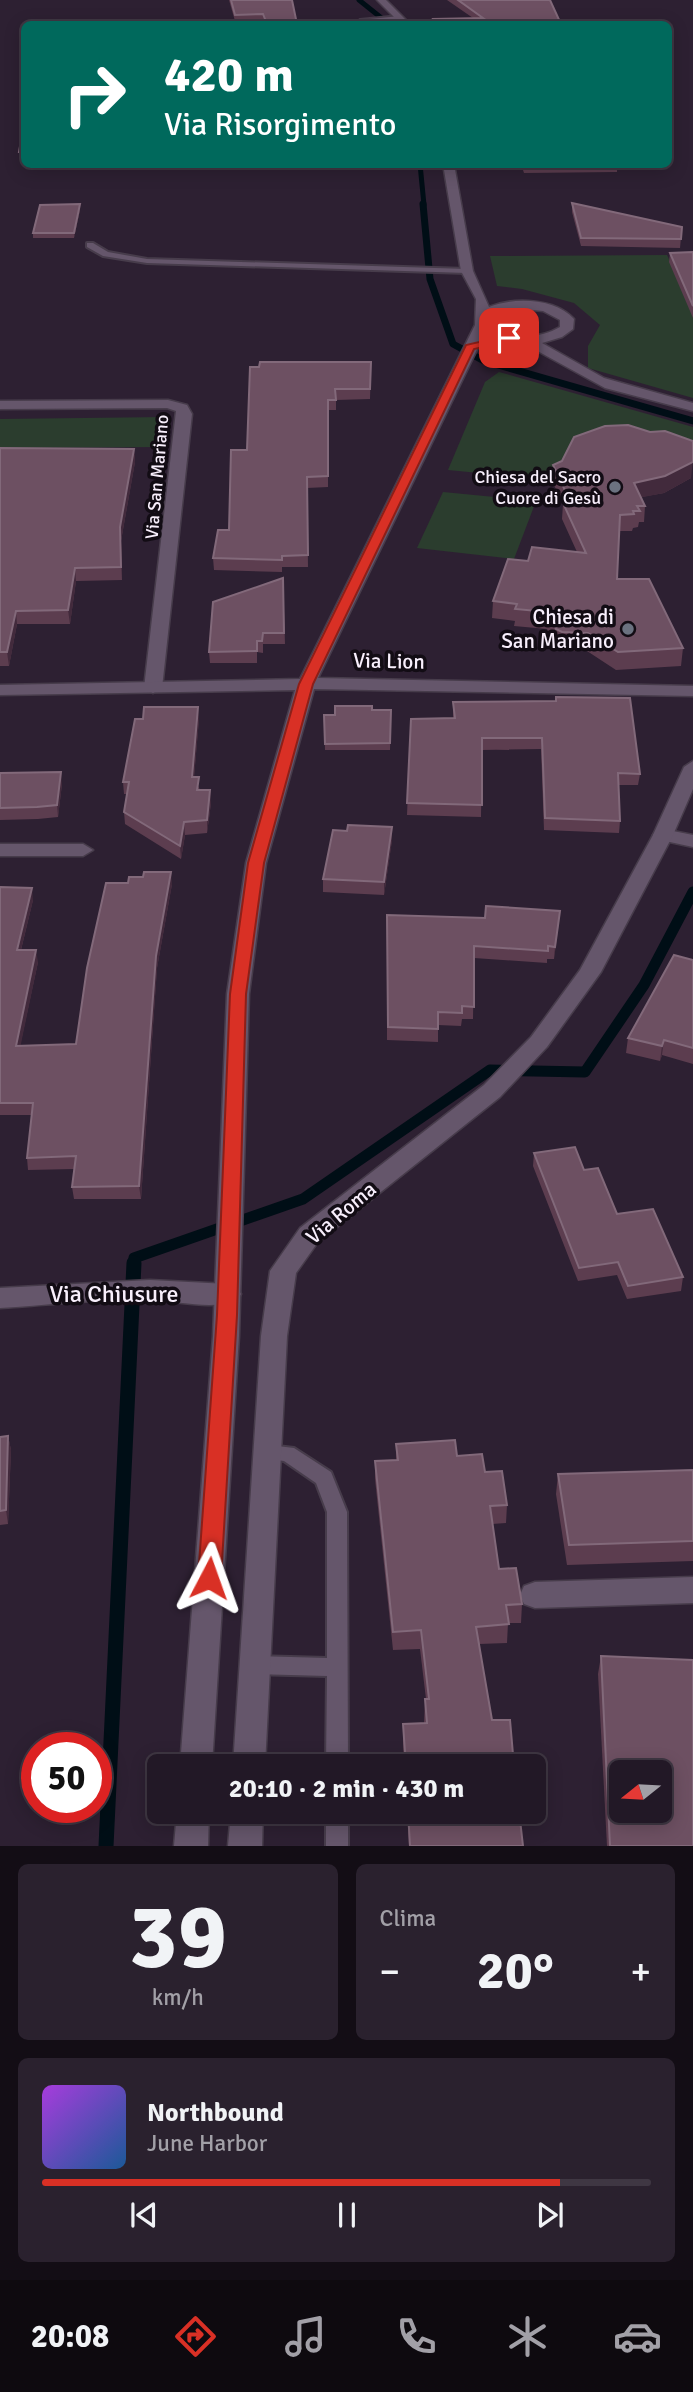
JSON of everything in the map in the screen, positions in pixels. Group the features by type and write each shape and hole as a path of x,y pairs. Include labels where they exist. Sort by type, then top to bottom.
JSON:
{"street":[{"path":"381,0 399,20"},
{"path":"197,1754 228,1294 238,994 254,876 271,804 306,684 483,320 485,306 467,271 450,168"},
{"path":"478,290 521,305 544,308 562,315 568,324 561,333 559,345 563,357"},
{"path":"483,320 498,308 521,305"},
{"path":"483,320 494,333 563,357 582,373 603,382 693,407"},
{"path":"467,353 513,338 541,338 561,333"},
{"name":"Via San Mariano","path":"0,405 168,404 183,408 185,414 172,538 153,688"},
{"name":"Via Lion","path":"0,691 306,684 693,691"},
{"name":"Via Roma","path":"250,1754 279,1290 284,1272 292,1256 309,1235 428,1144 507,1078 539,1042 590,972 663,835 693,767"},
{"path":"663,835 691,841"},
{"path":"0,850 83,850"},
{"name":"Via Chiusure","path":"0,1298 150,1290 200,1295 228,1294"},
{"path":"535,1595 693,1590"},
{"path":"191,1846 192,1824"},
{"path":"245,1846 246,1824"}],"lane":[{"path":"363,20 399,20"},
{"path":"90,244 106,254 148,261 250,262 415,271 467,271"},
{"path":"269,1453 287,1453 324,1478 337,1512 337,1754"},
{"path":"254,1665 337,1667"},
{"path":"337,1824 337,1846"}],"green space":[{"path":"667,255 693,309 693,398 588,368 588,346 600,325 574,303 522,289 497,286 490,256"},
{"path":"499,372 693,427 693,449 551,480 448,470 485,382"},
{"path":"166,417 163,447 0,448 0,419"},
{"path":"443,492 536,501 514,559 417,548"}],"building":[{"path":"231,0 292,0 296,21 266,21 263,14 235,15"},
{"path":"458,0 550,0 560,21 433,19 483,18"},
{"path":"572,203 682,227 681,239 581,238"},
{"path":"80,204 74,233 33,233 40,205"},
{"path":"693,252 693,306 670,253"},
{"path":"260,362 371,362 370,389 335,389 336,400 328,400 328,476 307,477 308,555 282,556 282,560 213,558 218,530 229,530 231,450 247,450 250,367 259,367"},
{"path":"628,425 650,432 665,431 693,441 693,462 665,476 634,483 645,506 637,506 640,511 633,511 634,514 620,515 617,579 649,579 683,648 618,652 588,633 562,632 556,629 548,612 515,609 517,604 493,601 508,559 528,561 532,547 586,553 563,503 570,501 553,465 562,461 574,437 605,426"},
{"path":"0,448 134,449 120,527 121,567 75,568 68,610 16,611 7,652 0,652"},
{"path":"283,578 284,633 263,633 262,641 257,641 257,651 209,652 213,602"},
{"path":"556,697 630,698 640,774 618,773 620,821 545,818 542,738 482,738 482,805 407,803 411,719 455,718 453,702 556,701"},
{"path":"335,706 372,706 372,710 391,710 390,743 325,744 324,715 335,715"},
{"path":"144,707 198,707 192,777 199,777 197,790 210,790 207,820 184,822 180,846 124,812 129,782 123,782 135,719 143,719"},
{"path":"61,772 57,805 0,808 0,773"},
{"path":"348,825 392,827 384,882 323,879 333,830 347,831"},
{"path":"144,872 171,872 156,956 139,1186 72,1187 76,1156 27,1158 33,1103 0,1103 0,887 32,888 17,950 36,950 16,1046 76,1044 87,968 106,883 128,883 129,877 143,877"},
{"path":"486,906 560,911 555,947 548,946 548,951 474,946 474,1007 462,1006 462,1013 438,1012 438,1029 388,1027 387,915 485,918"},
{"path":"674,955 693,960 693,1048 664,1040 662,1046 628,1038"},
{"path":"575,1147 584,1170 598,1168 617,1214 653,1209 683,1277 628,1286 618,1262 579,1268 534,1153"},
{"path":"8,1436 6,1510 0,1511 0,1437"},
{"path":"455,1440 457,1456 482,1454 485,1472 502,1471 507,1505 490,1506 499,1569 516,1568 522,1604 506,1605 509,1624 476,1627 492,1720 510,1720 513,1754 405,1754 403,1724 427,1723 425,1699 429,1699 421,1630 393,1632 375,1461 398,1460 396,1444"},
{"path":"693,1470 693,1541 569,1545 558,1474"},
{"path":"601,1656 693,1660 693,1846 610,1846"},
{"path":"409,1824 520,1824 523,1846 410,1846"}],"waterway":[{"path":"359,0 385,21"},
{"path":"420,168 424,205"},
{"path":"423,204 430,279 453,344 484,361 693,421"},
{"path":"134,1263 134,1258 303,1199 490,1070 585,1072 644,985 693,892"},
{"path":"106,1846 134,1263"}],"place":[{"name":"Chiesa del Sacro Cuore di Gesù","path":"615,487"},
{"name":"Chiesa di San Mariano","path":"628,629"}],"route":[{"path":"209,1578 227,1315 238,994 256,863 306,684 422,443 470,347 489,340 509,338"}]}
